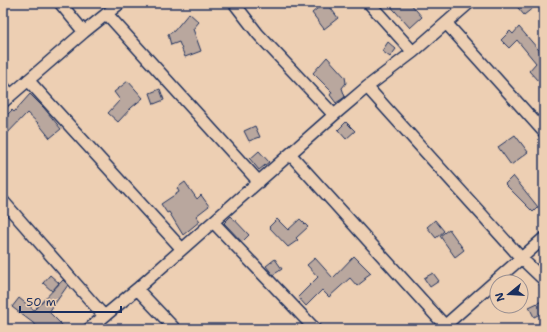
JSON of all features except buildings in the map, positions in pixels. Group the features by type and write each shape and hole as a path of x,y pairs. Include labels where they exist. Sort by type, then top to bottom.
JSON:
{"street":[{"path":"60,3 84,32"},
{"path":"3,86 7,98 120,3"},
{"path":"234,3 258,34 334,115"},
{"path":"369,3 413,52"},
{"path":"89,329 137,289 334,115 367,87 413,52 469,3"},
{"path":"106,14 259,182"},
{"path":"446,23 544,132"},
{"path":"28,80 182,249"},
{"path":"367,87 521,258 544,280"},
{"path":"290,154 445,328 544,238"},
{"path":"3,201 104,316"},
{"path":"213,222 314,329"},
{"path":"137,289 175,329"}]}
